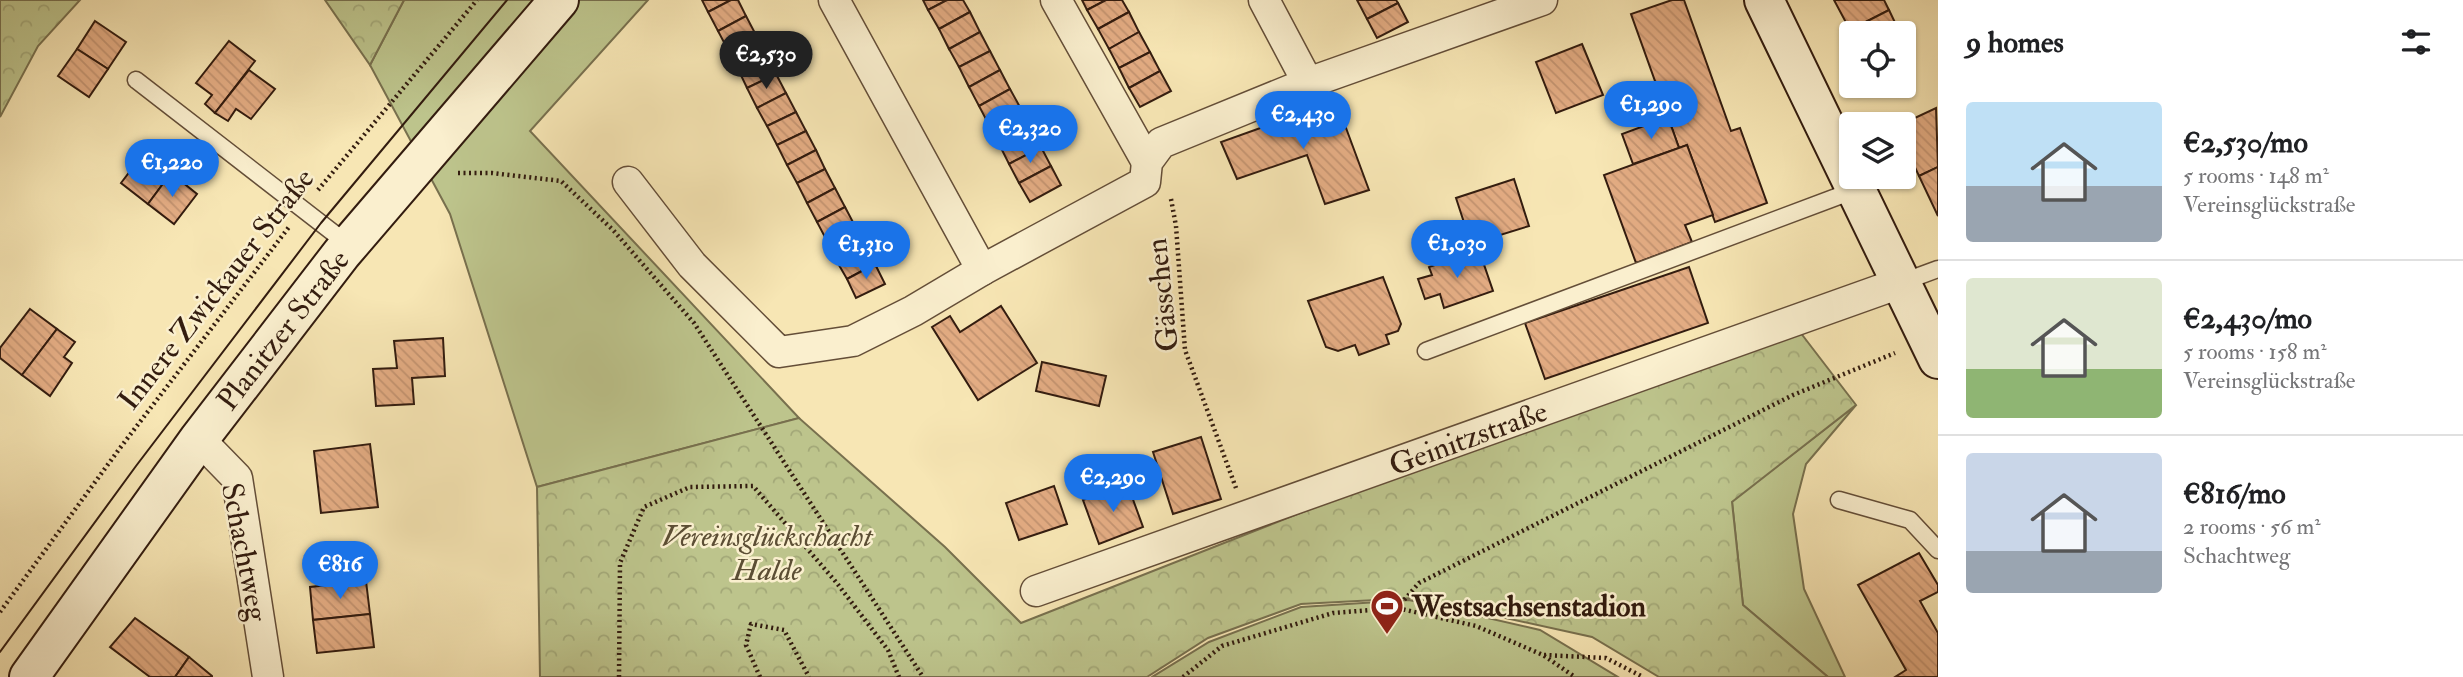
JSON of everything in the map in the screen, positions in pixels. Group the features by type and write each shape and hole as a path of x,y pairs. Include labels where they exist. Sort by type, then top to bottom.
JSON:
{"main road":[{"name":"Planitzer Straße","path":"29,677 199,439 349,244 559,0"},
{"path":"1764,0 1933,349"}],"street":[{"path":"834,0 982,270"},
{"path":"1056,0 1154,153"},
{"path":"1264,0 1308,83"},
{"path":"628,182 692,265 779,352 853,341 913,311 982,270 1145,182 1154,153 1308,83 1489,9 1542,0"},
{"name":"Geinitzstraße","path":"1036,591 1900,283"},
{"name":"Schachtweg","path":"199,439 237,478 268,677"}],"lane":[{"path":"136,80 349,244"},
{"path":"1426,351 1855,190"},
{"path":"1900,283 1938,269"},
{"path":"1839,500 1910,520 1938,550"}],"path":[{"name":"Innere Zwickauer Straße","path":"0,612 120,448 303,209 477,0"},
{"name":"Gässchen","path":"1154,153 1177,226 1185,350 1247,517"},
{"path":"408,174 492,173 561,181 613,230 694,323 923,677"},
{"path":"1397,608 1419,583 1793,395 1933,349"},
{"path":"619,677 621,563 644,507 690,487 754,486 844,592 888,650 899,677"},
{"path":"1184,677 1222,646 1333,614 1397,608 1476,626 1543,655 1575,677"},
{"path":"760,677 746,645 751,624 784,631 809,677"},
{"path":"1543,655 1606,658 1643,677"}],"green space":[{"path":"0,0 80,0 38,46 0,117"},
{"path":"325,0 404,0 370,65"},
{"path":"404,0 648,0 530,131 799,418 537,487 450,214 370,65"},
{"name":"Vereinsglückschacht Halde","path":"1800,332 1856,405 1732,502 1743,605 1828,677 1659,677 1592,637 1414,598 1301,604 1208,638 1147,677 540,677 537,487 799,418 945,547 1021,623 1460,450"},
{"path":"1856,405 1806,464 1793,514 1804,589 1845,677 1828,677 1743,605 1732,501"},
{"name":"Westsachsenstadion","path":"1409,600 1540,630 1618,677 1152,677 1209,642 1301,607"}],"building":[{"path":"702,0 731,0 708,12"},
{"path":"731,0 738,0 746,16 718,31 708,12"},
{"path":"923,0 947,0 928,10"},
{"path":"947,0 963,0 970,12 939,29 928,10"},
{"path":"1082,0 1106,0 1087,10"},
{"path":"1106,0 1122,0 1129,12 1098,29 1087,10"},
{"path":"1357,0 1396,0 1398,3 1367,19"},
{"path":"1672,0 1684,0 1731,131 1740,128 1767,203 1715,222 1687,145 1679,148 1631,14"},
{"path":"1834,0 1884,0 1889,10 1868,21 1845,21"},
{"path":"1398,3 1408,22 1377,38 1367,19"},
{"path":"1889,10 1894,21 1868,21"},
{"path":"970,12 980,32 949,49 939,29"},
{"path":"1129,12 1139,32 1109,49 1098,29"},
{"path":"746,16 756,35 728,50 718,31"},
{"path":"95,21 126,42 108,69 77,49"},
{"path":"980,32 990,51 959,67 949,49"},
{"path":"1139,32 1150,52 1119,68 1109,49"},
{"path":"756,35 766,54 738,69 728,50"},
{"path":"229,41 255,61 215,113 205,104 212,95 196,83"},
{"path":"1582,44 1603,95 1556,113 1536,62"},
{"path":"77,49 108,69 89,97 58,76"},
{"path":"990,51 1000,70 969,87 959,67"},
{"path":"1150,52 1160,71 1129,88 1119,68"},
{"path":"766,54 776,74 747,88 738,69"},
{"path":"249,70 275,89 251,119 236,109 228,121 215,113"},
{"path":"1000,70 1010,89 979,106 969,87"},
{"path":"1160,71 1171,91 1140,107 1129,88"},
{"path":"776,74 786,93 757,108 747,88"},
{"path":"1010,89 1021,109 989,125 979,106"},
{"path":"786,93 796,112 767,126 757,108"},
{"path":"1336,101 1369,190 1325,204 1307,155 1237,179 1221,142"},
{"path":"1936,108 1938,167 1919,176 1916,170 1916,117"},
{"path":"1021,109 1031,128 999,144 989,125"},
{"path":"796,112 806,131 777,145 767,126"},
{"path":"1668,117 1679,148 1633,164 1622,134"},
{"path":"1031,128 1041,147 1009,164 999,144"},
{"path":"806,131 816,150 787,165 777,145"},
{"path":"1687,145 1713,215 1685,225 1692,242 1636,263 1604,175"},
{"path":"1041,147 1051,166 1019,183 1009,164"},
{"path":"816,150 825,169 797,183 787,165"},
{"path":"144,153 171,173 148,204 121,183"},
{"path":"1051,166 1061,185 1030,202 1019,183"},
{"path":"1938,167 1938,216 1919,176"},
{"path":"825,169 835,188 807,203 797,183"},
{"path":"171,173 197,194 174,224 148,204"},
{"path":"1514,179 1529,226 1471,244 1456,198"},
{"path":"835,188 845,207 817,222 807,203"},
{"path":"845,207 855,226 827,241 817,222"},
{"path":"855,226 865,246 836,260 827,241"},
{"path":"865,246 875,264 847,279 836,260"},
{"path":"1479,250 1493,291 1444,308 1440,294 1425,299 1418,279 1432,275 1429,267"},
{"path":"875,264 885,284 856,298 847,279"},
{"path":"1689,267 1708,323 1545,379 1525,323"},
{"path":"1383,277 1401,324 1398,331 1386,335 1389,344 1359,355 1355,345 1338,351 1326,347 1308,301"},
{"path":"1001,306 1037,363 978,400 932,327 950,316 960,332"},
{"path":"30,309 57,329 22,375 0,358 0,348"},
{"path":"57,329 75,342 64,357 72,363 50,396 22,375"},
{"path":"443,338 445,376 412,378 414,404 376,406 373,369 397,368 394,341"},
{"path":"1042,362 1106,376 1099,406 1036,391"},
{"path":"1201,437 1221,499 1173,514 1153,452"},
{"path":"370,444 378,507 321,513 314,451"},
{"path":"1127,483 1143,527 1099,544 1083,500"},
{"path":"1054,486 1067,524 1019,540 1006,503"},
{"path":"1919,553 1938,585 1938,592 1920,601 1938,633 1938,677 1895,677 1906,670 1858,585"},
{"path":"366,581 370,614 313,620 310,587"},
{"path":"370,614 374,647 317,653 313,620"},
{"path":"135,618 189,657 175,677 150,677 110,647"},
{"path":"189,657 212,676 212,677 175,677"}],"tram line":[{"path":"0,652 136,466 321,223 507,0"}],"place":[{"name":"Westsachsenstadion","path":"1387,636"}]}
